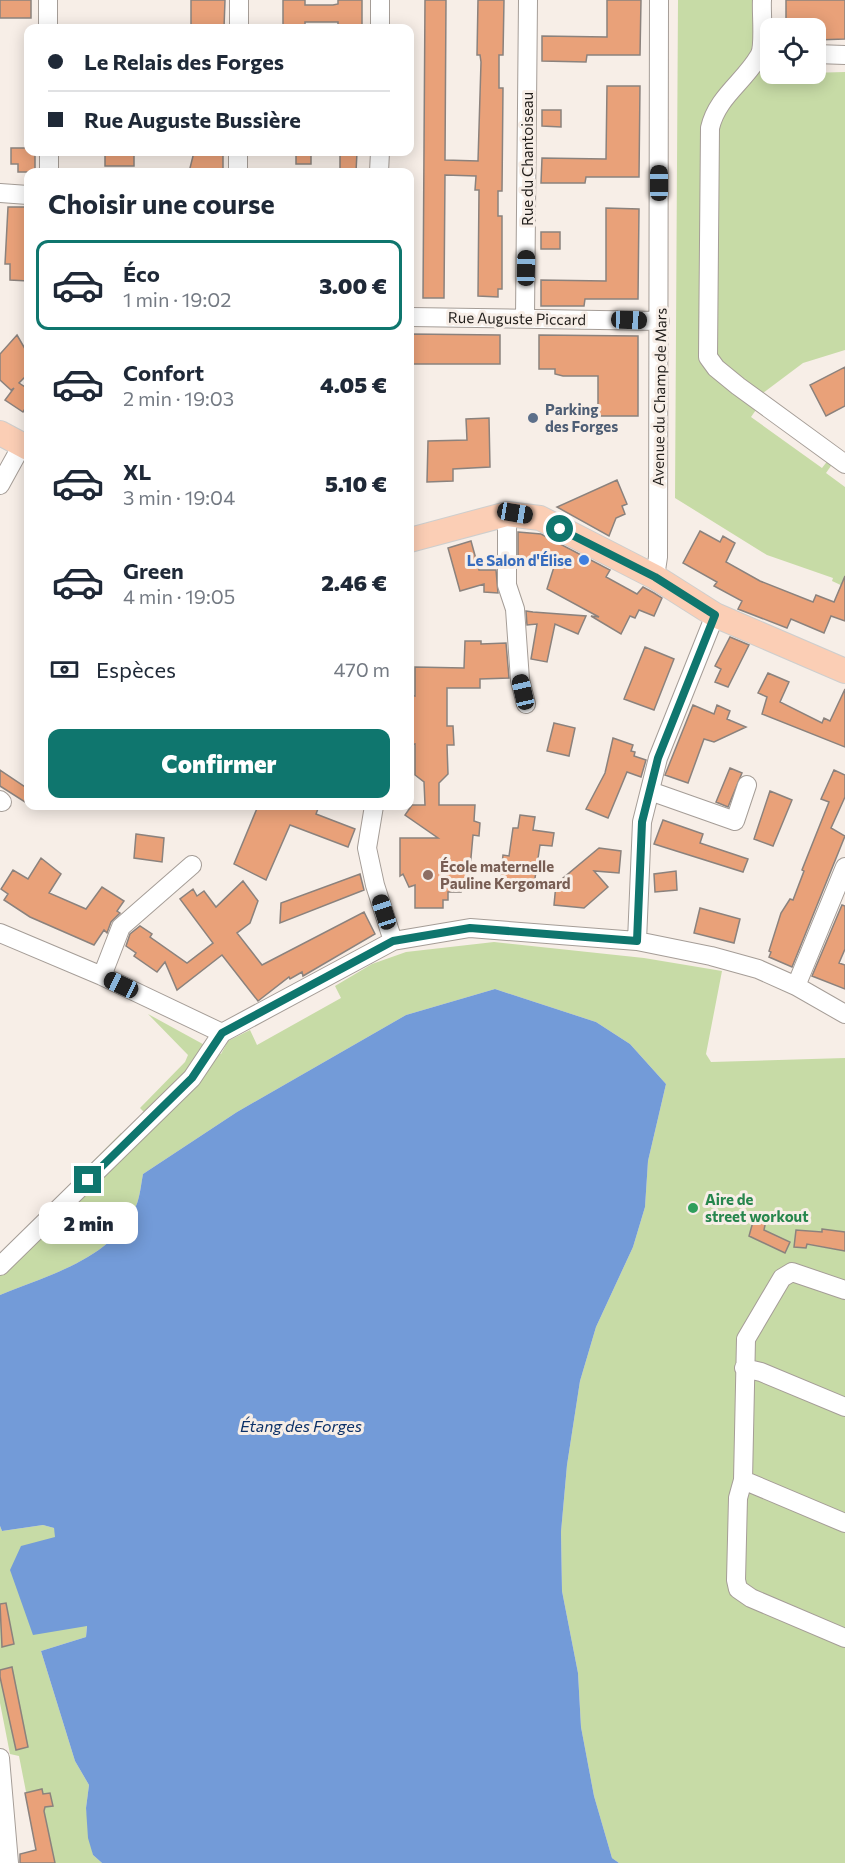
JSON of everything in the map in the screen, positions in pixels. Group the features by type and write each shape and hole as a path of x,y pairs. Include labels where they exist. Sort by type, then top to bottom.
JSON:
{"main road":[{"path":"0,434 24,446"},
{"path":"414,539 507,514 540,518 655,577 715,615 845,671"}],"street":[{"path":"48,0 48,24"},
{"path":"239,0 239,24"},
{"path":"380,0 380,24"},
{"name":"Rue du Chantoiseau","path":"525,317 528,0"},
{"name":"Avenue du Champ de Mars","path":"655,577 658,557 660,321 659,0"},
{"path":"762,0 763,18"},
{"path":"826,54 845,55"},
{"path":"760,60 724,97 713,115 710,128 708,357 716,368 738,386 845,464"},
{"path":"0,193 24,195"},
{"name":"Rue Auguste Piccard","path":"414,317 525,317 660,321"},
{"path":"0,485 24,448"},
{"path":"507,514 507,585 515,609 520,680 526,704"},
{"path":"637,941 642,822 658,758 715,615"},
{"path":"650,791 735,821 747,785"},
{"path":"373,810 367,848 375,885 393,941"},
{"path":"102,976 122,927 192,865"},
{"path":"796,986 845,867"},
{"path":"0,1266 192,1078 222,1033 393,941 470,928 637,941 729,960 758,969 796,986 845,1014"},
{"path":"0,933 102,976 222,1033"},
{"path":"845,1290 792,1272 782,1278 746,1340 742,1480 738,1498 736,1580 738,1589 751,1598 845,1638"},
{"path":"744,1368 761,1372 845,1407"},
{"path":"742,1480 845,1522"},
{"path":"1,1769 9,1863"}],"green space":[{"path":"678,0 755,0 756,50 713,102 703,350 758,407 751,417 822,468 829,459 833,463 826,473 845,487 845,587 832,581 833,578 767,555 675,498"},
{"path":"760,70 760,84 826,84 826,73 845,72 845,350 803,363 763,393 719,361 713,348 716,131 720,115"},
{"path":"494,942 644,958 722,971 706,1054 711,1062 845,1058 845,1863 619,1863 612,1858 594,1796 581,1727 578,1673 562,1591 561,1532 567,1465 580,1381 596,1327 633,1247 645,1207 648,1161 666,1084 630,1044 596,1022 495,989 406,1015 237,1112 143,1174 136,1206 126,1224 96,1252 58,1272 0,1295 0,1255 121,1133 124,1136 146,1114 140,1108 185,1062 188,1055 148,1014 221,1054 228,1041 250,1030 257,1045 341,998 335,986 372,964 406,952"},
{"path":"43,1525 54,1528 87,1625 86,1637 41,1651 75,1761 89,1785 86,1808 93,1855 102,1863 27,1863 38,1853 19,1756 10,1754 0,1703 0,1526 2,1531"}],"water":[{"name":"Étang des Forges","path":"495,989 596,1022 630,1044 666,1084 648,1161 645,1207 633,1247 596,1327 580,1381 567,1465 561,1532 562,1591 578,1673 581,1727 594,1796 612,1858 619,1863 102,1863 93,1855 88,1838 86,1808 89,1785 75,1761 41,1651 86,1637 87,1626 33,1635 10,1570 21,1546 55,1537 54,1528 43,1525 2,1531 0,1526 0,1295 58,1272 96,1252 126,1224 136,1206 143,1174 237,1112 406,1015"}],"building":[{"path":"0,0 31,0 31,18 0,18"},
{"path":"191,0 225,0 224,24 191,24"},
{"path":"283,0 305,0 305,5 333,5 338,4 338,0 362,0 362,24 305,22 305,24 283,24"},
{"path":"425,0 446,0 445,160 478,161 481,62 480,55 477,55 478,0 504,0 503,55 499,55 499,88 503,88 502,191 498,191 498,216 502,216 502,289 498,289 498,297 478,296 479,190 475,190 476,176 445,175 444,298 423,298"},
{"path":"607,0 641,0 640,55 587,55 586,62 542,61 542,36 607,37"},
{"path":"786,0 845,0 845,39 826,40 826,18 786,18"},
{"path":"607,86 640,86 639,177 586,177 585,183 541,183 542,158 606,159"},
{"path":"542,110 561,110 561,127 542,126"},
{"path":"11,148 24,148 24,156 35,156 35,168 24,168 24,172 18,172 18,164 11,164"},
{"path":"105,156 134,156 134,166 105,166"},
{"path":"193,156 223,156 223,168 190,168"},
{"path":"296,156 311,156 311,164 296,164"},
{"path":"340,156 357,156 356,168 340,168"},
{"path":"8,207 24,207 24,281 10,280 10,264 5,264"},
{"path":"606,208 639,209 638,299 585,299 584,306 541,306 541,280 606,281"},
{"path":"541,232 560,232 560,249 541,249"},
{"path":"414,334 500,335 500,364 414,364"},
{"path":"17,335 24,347 24,378 19,383 24,386 23,412 5,400 14,388 11,390 0,380 0,354"},
{"path":"539,335 638,336 638,416 598,416 598,376 563,376 555,374 555,369 539,369"},
{"path":"845,367 845,406 826,416 810,385"},
{"path":"489,418 490,467 453,469 453,481 427,482 428,441 467,440 466,419"},
{"path":"617,480 627,504 622,506 625,514 616,518 609,536 557,507"},
{"path":"700,531 720,542 723,536 735,543 726,562 760,581 813,602 816,595 834,602 845,576 845,621 831,616 824,633 791,619 787,628 738,609 742,601 714,586 717,582 683,563"},
{"path":"518,532 541,534 610,570 606,577 637,594 643,587 654,593 662,598 654,616 639,610 635,618 630,616 621,634 591,616 599,617 547,589 554,567 542,561 518,557"},
{"path":"471,541 479,570 496,570 498,593 484,592 484,584 460,591 448,548"},
{"path":"526,611 586,616 578,634 555,624 547,662 531,659 537,624 527,625"},
{"path":"730,637 749,645 728,687 715,682 721,669 715,666"},
{"path":"465,641 481,641 481,644 506,643 509,678 480,679 480,688 447,688 447,726 453,726 454,745 447,745 448,774 439,783 439,805 475,805 474,821 480,823 479,836 473,835 469,880 461,880 461,892 448,892 448,900 443,900 443,908 415,908 415,885 409,887 403,874 400,876 400,838 438,838 405,815 408,810 414,810 414,805 425,805 424,782 415,775 415,667 464,668"},
{"path":"645,647 674,659 654,710 624,699"},
{"path":"768,673 789,682 780,702 822,723 824,718 830,721 845,689 845,747 762,714 767,697 758,693"},
{"path":"693,705 714,714 717,705 730,711 727,719 746,727 714,742 704,739 688,783 665,775"},
{"path":"554,723 575,728 569,756 547,751"},
{"path":"613,738 633,745 631,751 635,752 634,756 646,760 641,777 627,772 608,818 586,809 605,773"},
{"path":"730,768 742,773 728,807 716,802"},
{"path":"0,770 24,786 24,801 0,786"},
{"path":"834,770 845,775 845,797 831,828 845,836 792,967 769,957 771,952 769,951 781,913 790,899 793,900 804,871 802,870 829,802 821,799"},
{"path":"770,791 792,800 773,846 754,839"},
{"path":"256,810 318,810 316,814 355,829 348,847 290,825 266,880 234,864"},
{"path":"520,815 535,817 533,830 554,833 552,846 540,845 534,885 500,882 503,855 509,856 513,828 518,828"},
{"path":"663,820 703,834 700,843 748,859 743,872 654,844"},
{"path":"136,834 164,838 162,862 134,858"},
{"path":"599,848 621,851 619,873 594,871 608,887 584,908 554,905 556,884"},
{"path":"41,858 61,874 49,893 86,909 102,887 124,901 117,911 120,913 111,922 107,933 104,930 94,945 30,917 4,900 8,894 1,889 13,870 28,879"},
{"path":"676,871 677,890 655,892 654,874"},
{"path":"360,874 364,890 280,923 281,903"},
{"path":"243,881 258,901 250,923 237,933 262,965 364,912 375,934 303,976 302,972 290,979 289,977 258,1001 222,955 177,990 165,962 157,972 134,956 136,953 126,946 130,934 140,926 152,934 150,937 187,963 213,943 180,899 193,889 197,896 204,891 216,907"},
{"path":"842,905 845,906 845,949 839,963 845,965 845,989 812,976"},
{"path":"700,908 740,919 734,943 694,933"},
{"path":"754,1218 766,1220 764,1230 790,1242 785,1253 749,1236"},
{"path":"822,1229 845,1232 845,1251 807,1244 806,1248 794,1247 796,1230 822,1232"},
{"path":"6,1603 14,1644 2,1647 0,1604"},
{"path":"12,1667 28,1747 16,1750 0,1677 0,1670"},
{"path":"42,1789 43,1794 50,1793 53,1806 45,1807 44,1811 55,1863 20,1863 20,1854 36,1850 25,1793"}],"place":[{"name":"Parking des Forges","path":"533,418"},
{"name":"Le Salon d'Élise","path":"584,560"},
{"name":"École maternelle Pauline Kergomard","path":"428,875"},
{"name":"Aire de street workout","path":"693,1208"}],"route":[{"path":"88,1180 192,1078 222,1033 393,941 470,928 637,941 642,822 658,758 715,615 655,577 560,529"}]}
